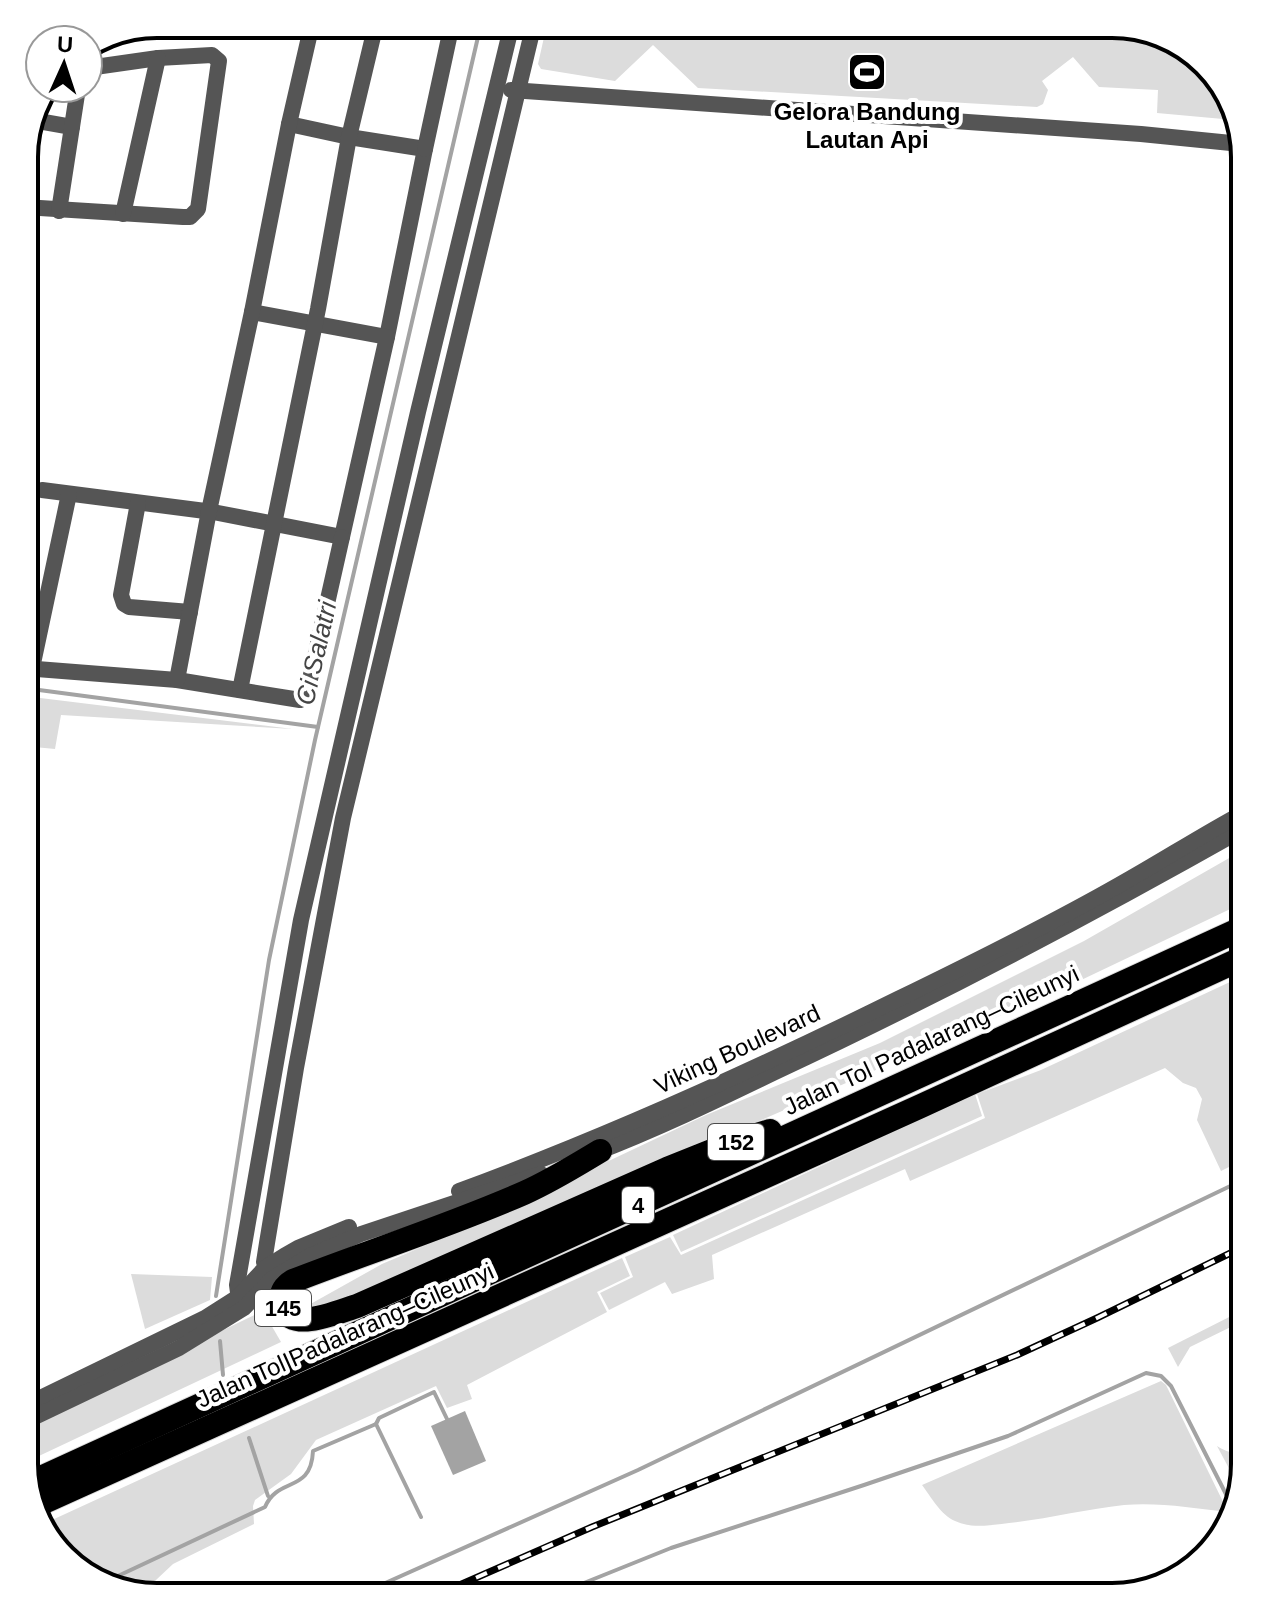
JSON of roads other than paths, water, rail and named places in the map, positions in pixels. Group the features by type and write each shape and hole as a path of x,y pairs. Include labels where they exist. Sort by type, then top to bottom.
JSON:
{"highway":[{"name":"Jalan Tol Padalarang–Cileunyi","path":"39,1479 1231,933"},
{"name":"Jalan Tol Padalarang–Cileunyi","path":"44,1502 1231,963"},
{"path":"858,1105 869,1130"},
{"name":"152","path":"617,1190 737,1141 858,1105"},
{"name":"145","path":"600,1151 524,1193 293,1281 282,1293 283,1308 291,1318 302,1321 357,1306 617,1190"}],"street":[{"path":"177,680 209,511 309,38"},
{"path":"240,690 315,325 349,137 373,38"},
{"path":"38,669 177,680 300,700 306,697 387,337 449,38"},
{"path":"241,1302 237,1285 301,920 418,412 509,38"},
{"path":"269,1274 264,1262 296,1068 343,818 531,38"},
{"path":"38,209 183,217 190,217 198,209 219,61 212,55 104,66"},
{"path":"123,214 158,58"},
{"path":"497,89 1230,143"},
{"path":"59,211 76,104"},
{"path":"44,122 72,127"},
{"path":"289,124 425,149"},
{"path":"252,312 387,337"},
{"path":"42,490 209,511 342,537"},
{"path":"38,626 69,494"},
{"path":"138,503 122,600 129,607 190,612"},
{"name":"Viking Boulevard","path":"241,1302 298,1248 362,1222 443,1197 541,1161 642,1119 990,954 1119,886 1231,820"},
{"name":"Viking Boulevard","path":"269,1274 346,1240 542,1174 648,1132 881,1022 1113,902 1231,836"},
{"path":"270,1228 279,1242 298,1248"},
{"path":"38,1399 241,1302"},
{"path":"38,1415 179,1348 241,1302"}],"waterway":[{"name":"Ci Salatri","path":"216,1296 269,960 315,740 478,38"},
{"path":"38,690 318,727"},
{"path":"385,1583 638,1470 1231,1186"},
{"name":"Ci Salatri","path":"220,1341 223,1375"},
{"path":"584,1583 671,1548 1008,1436 1146,1373 1161,1376 1171,1386 1227,1496"},
{"path":"376,1424 379,1418 434,1392 447,1419"},
{"path":"118,1576 265,1507 278,1491 306,1474 313,1451 376,1424 421,1517"},
{"name":"Ci Salatri","path":"249,1438 268,1496"}],"railway":[{"path":"464,1583 592,1527 1017,1355 1231,1253"}],"place":[{"name":"Gelora Bandung Lautan Api","path":"867,72"}]}
